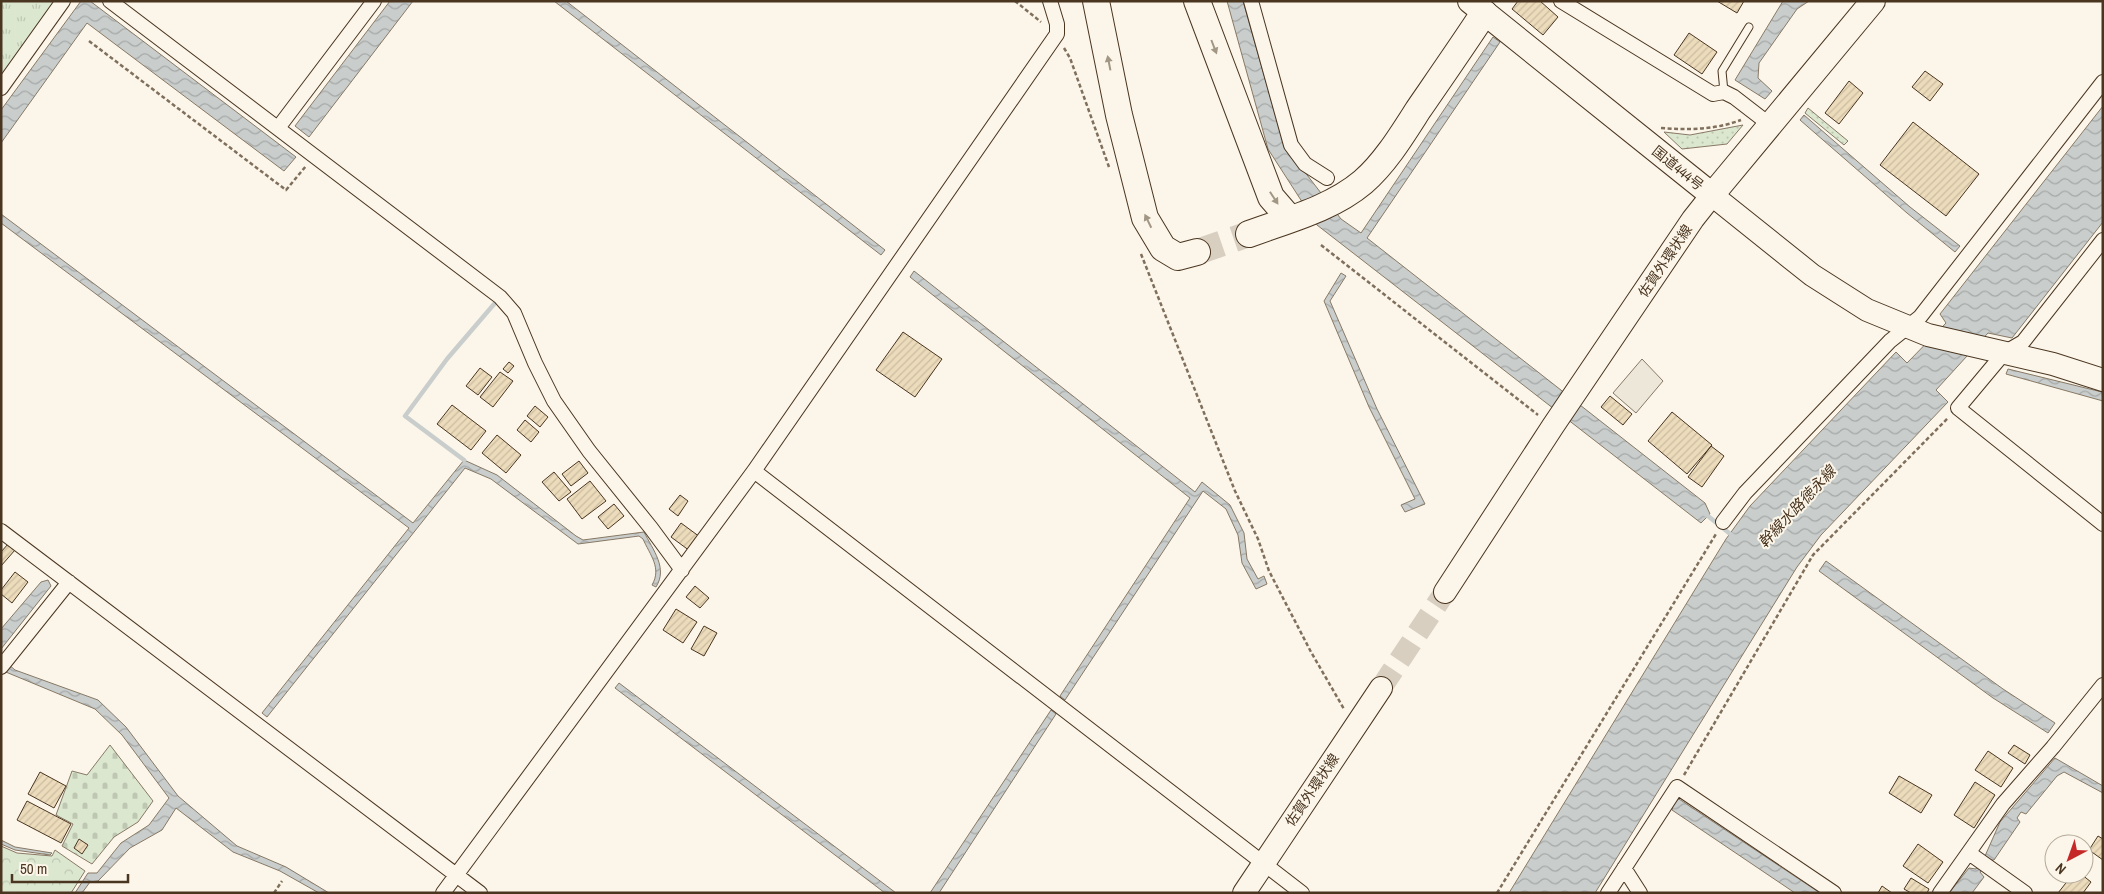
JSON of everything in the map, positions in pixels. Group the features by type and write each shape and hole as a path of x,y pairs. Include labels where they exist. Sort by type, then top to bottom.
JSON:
{"highway":[{"path":"1096,1 1119,115 1145,218 1163,248 1178,257 1197,252"},
{"path":"1197,1 1271,196 1290,219"},
{"name":"国道444号","path":"1477,7 1712,195 1763,119 1873,1"},
{"path":"1249,234 1343,196 1363,182 1380,164 1477,7"}],"main road":[{"path":"1712,195 1812,275 1867,310 1928,336 2053,364 2103,380"},
{"name":"佐賀外環状線","path":"1445,592 1553,426 1693,219 1712,195"},
{"name":"佐賀外環状線","path":"1244,893 1381,688"}],"street":[{"path":"1,88 63,1"},
{"path":"110,1 500,297 514,313 554,402 682,570"},
{"path":"278,128 374,1"},
{"path":"443,893 754,471 1056,34 1057,24 1050,1"},
{"path":"1252,1 1291,145 1305,164 1328,178"},
{"path":"1561,1 1713,94 1724,92 1763,119"},
{"path":"1720,526 1752,486 1890,341 1920,317 2103,82"},
{"path":"2103,240 2023,342 2004,353 1958,408 2103,524"},
{"path":"754,471 1302,893"},
{"path":"2,534 69,582 480,893"},
{"path":"5,662 69,582"},
{"path":"1940,893 1979,860 2003,804 2103,685"},
{"path":"1608,893 1677,787 1834,893"},
{"path":"1979,860 2025,893"},
{"path":"1624,868 1640,893"}],"lane":[{"path":"1724,92 1722,71 1749,27"}],"path":[{"path":"1015,1 1056,34 1070,58 1110,169"},
{"path":"89,41 286,190 315,156"},
{"path":"1657,128 1690,130 1724,127 1763,119"},
{"path":"1321,245 1553,426"},
{"path":"1140,251 1234,491 1258,539 1269,571 1342,706 1358,722"},
{"path":"1677,787 1813,555 1958,408"},
{"path":"1497,893 1720,526"},
{"path":"274,893 282,881"}],"green space":[{"path":"1,1 56,1 1,79"},
{"path":"1808,108 1848,141 1844,145 1805,113"},
{"path":"1743,125 1727,144 1682,149 1664,132 1690,135"},
{"path":"110,745 153,801 138,822 114,837 92,864 62,846 73,824 56,815 72,771 87,775"},
{"path":"1,846 17,853 52,856 55,850 85,871 71,893 1,893"}],"shaded area":[{"path":"1642,359 1663,381 1636,413 1613,393"}],"water":[{"path":"81,1 90,1 296,157 284,171 87,23 1,143 1,110"},
{"path":"390,1 413,1 309,137 295,126"},
{"path":"554,1 566,1 885,250 881,255"},
{"path":"1227,1 1243,1 1284,145 1341,219 1361,233 1493,37 1500,42 1367,238 1705,503 1710,514 1701,523 1317,225 1268,149"},
{"path":"1783,1 1809,1 1797,9 1759,63 1758,78 1772,91 1765,99 1735,80"},
{"name":"幹線水路徳永線","path":"2103,106 2103,222 2012,338 1988,333 1936,390 1948,402 1821,535 1797,567 1595,893 1509,893 1726,539 1750,506 1896,352 1907,363 1946,323 1940,314"},
{"path":"1804,115 1910,207 1960,246 1955,252 1800,120"},
{"path":"1,214 413,523 464,460 497,475 583,540 644,532 660,566 659,580 656,587 652,585 656,573 654,562 643,539 639,536 578,544 491,479 465,468 267,717 262,713 409,528 1,223"},
{"path":"914,271 1195,492 1202,482 1230,505 1244,533 1247,559 1258,579 1264,576 1267,584 1256,589 1242,563 1238,535 1226,509 1203,491 1065,700 1060,696 1190,498 910,277"},
{"path":"1341,273 1346,276 1330,301 1377,409 1425,504 1405,512 1401,505 1415,499 1369,407 1324,301"},
{"path":"2008,369 2102,392 2103,401 2006,374"},
{"path":"1826,561 2003,689 2055,723 2048,733 1993,698 1819,571"},
{"path":"48,580 51,586 1,649 1,629 41,582"},
{"path":"1,658 15,670 98,700 126,727 178,796 237,846 286,867 329,893 319,893 280,871 233,852 176,808 162,830 130,848 98,881 90,882 82,893 75,893 88,873 97,873 121,843 149,825 169,798 122,735 95,709 1,670"},
{"path":"619,683 896,893 885,893 615,688"},
{"path":"1051,710 1056,714 939,893 930,893"},
{"path":"2055,758 2103,786 2103,793 2064,772 2057,776 2026,814 2021,812 2017,818 2020,822 1994,860 1989,860 1980,872 1984,877 1972,893 1949,893 1969,868 1976,869 1985,856 2000,822"},
{"path":"1679,799 1820,893 1795,893 1672,810 1673,803"},
{"path":"1,840 15,847 52,853 50,855 15,850 1,844"}],"building":[{"path":"1518,1 1540,1 1558,17 1543,35 1512,9"},
{"path":"1717,1 1744,1 1737,13"},
{"path":"1689,33 1717,52 1702,74 1674,55"},
{"path":"1925,71 1943,84 1930,101 1912,87"},
{"path":"1849,81 1863,93 1839,124 1825,113"},
{"path":"1913,122 1979,174 1946,216 1880,165"},
{"path":"903,332 942,359 915,397 876,370"},
{"path":"509,362 514,366 508,373 503,369"},
{"path":"480,368 492,377 478,395 466,386"},
{"path":"500,372 513,381 493,407 480,397"},
{"path":"1610,396 1632,414 1623,425 1601,407"},
{"path":"452,405 486,431 471,450 437,424"},
{"path":"535,406 548,417 540,427 527,416"},
{"path":"1672,412 1712,445 1687,474 1648,441"},
{"path":"525,420 539,432 531,442 517,430"},
{"path":"497,435 521,455 506,473 482,453"},
{"path":"1711,446 1724,456 1702,487 1688,477"},
{"path":"579,461 588,473 571,486 562,474"},
{"path":"554,472 571,492 559,501 542,482"},
{"path":"590,481 606,501 582,519 567,499"},
{"path":"680,495 688,501 678,516 669,509"},
{"path":"614,504 624,516 608,529 598,517"},
{"path":"681,523 700,537 690,551 671,537"},
{"path":"8,544 15,550 1,566 1,552"},
{"path":"15,572 28,582 12,603 1,594 1,590"},
{"path":"695,586 709,598 700,608 686,597"},
{"path":"676,609 697,622 683,643 663,630"},
{"path":"704,626 717,633 704,656 691,649"},
{"path":"2014,745 2030,755 2025,764 2008,753"},
{"path":"1988,751 2013,768 2001,787 1975,770"},
{"path":"40,772 66,786 54,808 28,794"},
{"path":"1899,776 1932,795 1921,813 1889,793"},
{"path":"1975,782 1995,795 1974,828 1954,815"},
{"path":"27,801 71,824 61,843 17,820"},
{"path":"2098,836 2103,839 2103,860 2094,854 2094,842"},
{"path":"79,839 88,845 82,854 74,848"},
{"path":"1918,844 1943,862 1928,883 1903,866"},
{"path":"1911,878 1929,889 1927,893 1911,893 1904,889"},
{"path":"2065,884 2090,884 2083,893 2058,893"},
{"path":"1882,886 1892,893 1878,893"}],"waterway":[{"path":"464,460 405,416 447,359 495,303"},
{"path":"1703,512 1734,537"}],"tunnel":[{"path":"1197,252 1249,234"},
{"path":"1381,688 1445,592"}]}
